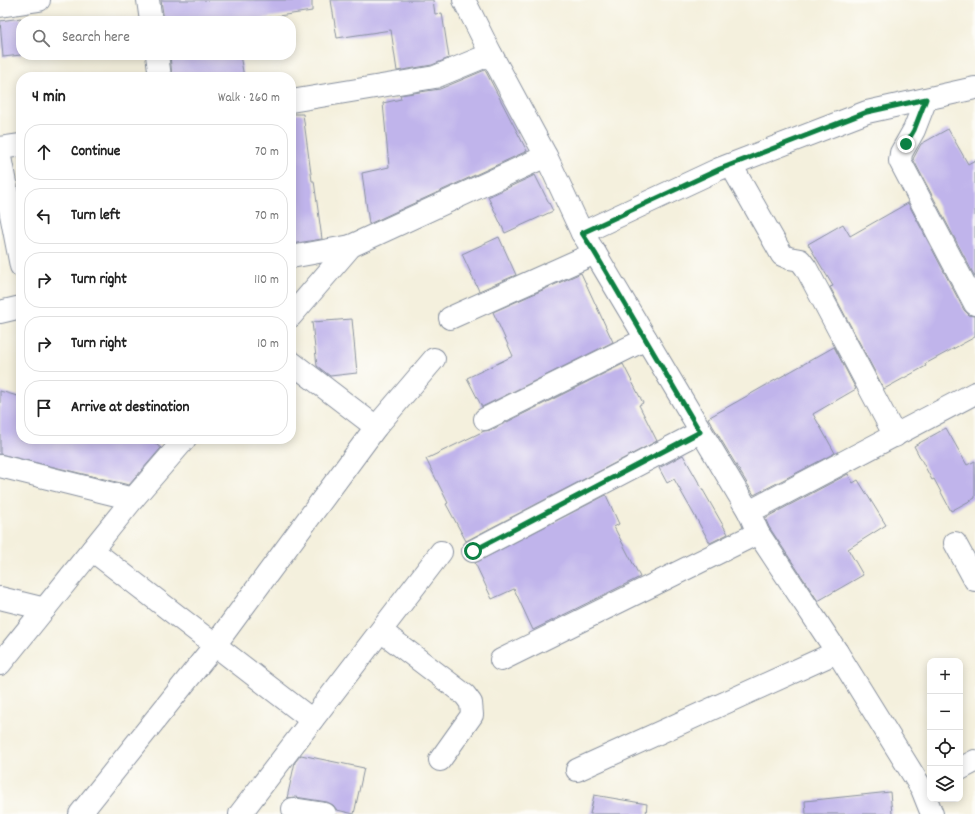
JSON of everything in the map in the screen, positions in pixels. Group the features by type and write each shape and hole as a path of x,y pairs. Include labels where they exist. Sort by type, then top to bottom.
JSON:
{"street":[{"path":"0,6 39,0"},
{"path":"148,0 150,16"},
{"path":"464,0 491,54 546,156 582,233 749,512 758,533 926,787 932,814"},
{"path":"296,100 435,77 491,54"},
{"path":"158,60 159,72"},
{"path":"582,233 731,165 867,112 975,88"},
{"path":"926,99 914,130 901,153 900,161 975,304"},
{"path":"0,148 16,146"},
{"path":"296,256 351,246 546,156"},
{"path":"0,157 16,240"},
{"path":"731,165 782,255 800,260 806,268 895,436"},
{"path":"296,310 351,246"},
{"path":"450,318 595,253"},
{"path":"0,312 16,308"},
{"path":"485,419 646,339"},
{"path":"80,814 215,645 376,427 434,359"},
{"path":"296,366 376,427"},
{"path":"749,512 975,393"},
{"path":"473,551 700,432"},
{"path":"0,664 133,499 181,444"},
{"path":"0,466 133,499"},
{"path":"501,660 758,533"},
{"path":"955,543 975,580"},
{"path":"92,550 312,720"},
{"path":"240,814 441,552"},
{"path":"0,598 45,609"},
{"path":"381,631 465,695 471,703 472,715 440,760"},
{"path":"577,770 837,652"},
{"path":"963,767 975,761"},
{"path":"293,809 325,814"}],"building":[{"path":"161,0 312,0 312,11 278,16 163,16"},
{"path":"331,0 433,0 435,14 442,13 449,58 432,65 397,71 391,30 337,38"},
{"path":"16,19 16,56 3,57 0,21"},
{"path":"170,60 241,60 243,72 172,72"},
{"path":"485,70 527,151 369,224 362,173 389,167 383,103 401,99 400,95 440,89"},
{"path":"296,114 303,114 322,239 296,243"},
{"path":"948,129 968,164 975,160 975,277 913,159 921,144"},
{"path":"535,175 553,211 505,233 488,197"},
{"path":"908,203 964,310 969,315 975,316 975,337 925,364 926,366 884,389 830,287 833,286 808,244 843,224 850,236"},
{"path":"499,237 516,275 479,291 462,254"},
{"path":"581,273 613,342 482,407 467,378 513,356 493,312"},
{"path":"352,319 357,373 330,376 317,366 312,322"},
{"path":"834,347 856,389 813,414 835,453 754,495 708,418"},
{"path":"623,364 643,403 639,405 657,441 466,541 446,504 448,503 426,459 484,431 491,430"},
{"path":"0,391 16,396 16,444 156,444 161,448 129,485 0,454"},
{"path":"946,428 967,465 975,461 975,498 951,511 914,446"},
{"path":"683,455 728,534 710,543 674,479 667,483 659,468"},
{"path":"848,474 853,483 858,480 886,525 848,549 863,575 818,601 769,527 765,518"},
{"path":"606,495 619,524 614,527 640,577 533,630 514,589 492,599 475,563"},
{"path":"301,755 364,768 354,814 337,810 333,805 327,802 295,797 287,798 295,762"},
{"path":"890,792 892,814 806,814 805,801"},
{"path":"594,795 647,804 646,814 590,814"}],"route":[{"path":"473,551 700,432 582,233 720,169 867,112 926,99 914,130 906,144"}]}
